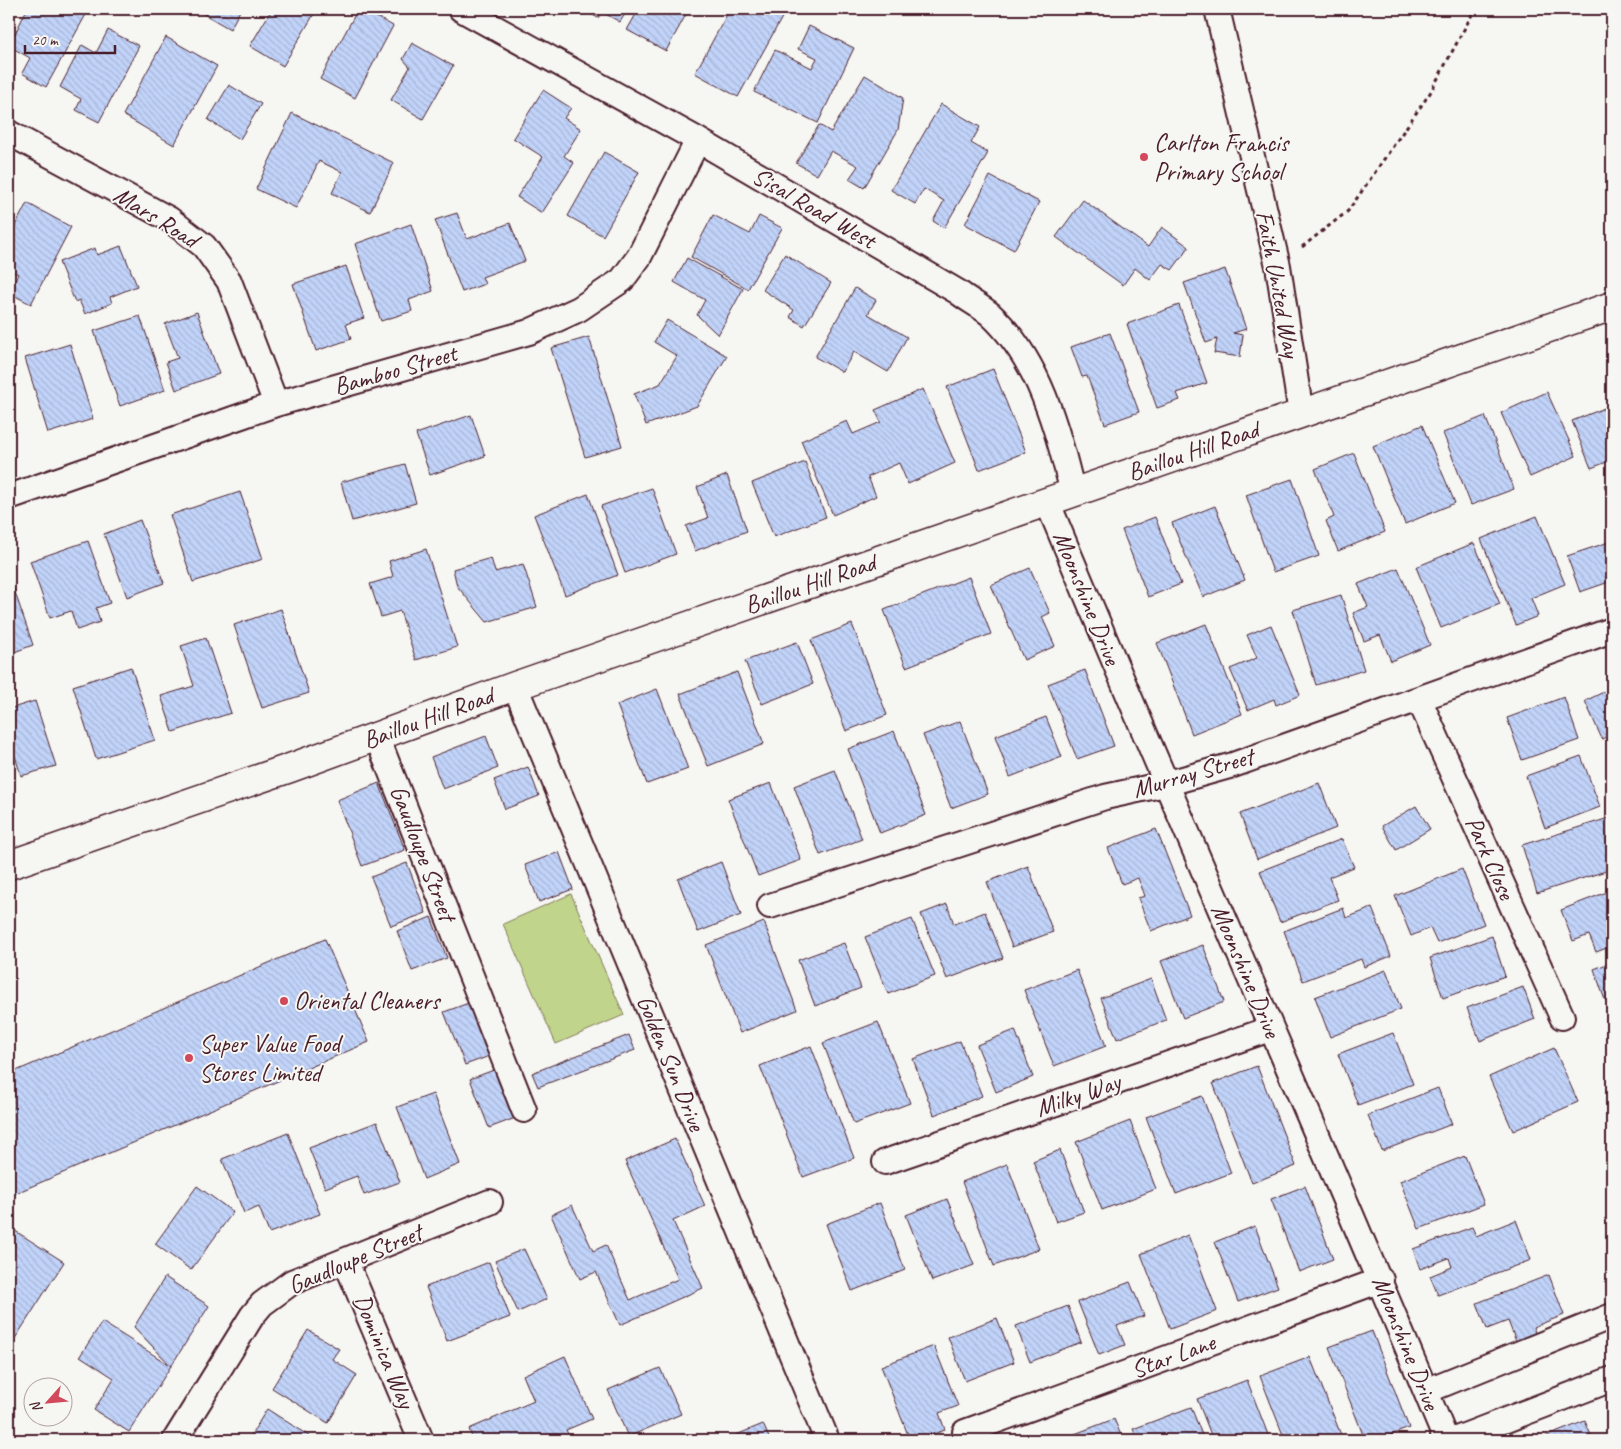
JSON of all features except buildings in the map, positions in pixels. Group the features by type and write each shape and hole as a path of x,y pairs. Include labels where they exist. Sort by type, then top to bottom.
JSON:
{"main road":[{"name":"Baillou Hill Road","path":"9,865 377,737 515,686 1612,306"}],"street":[{"name":"Sisal Road West","path":"461,9 698,140 958,292 989,313 1011,337 1042,390 1056,424 1073,492"},
{"name":"Faith United Way","path":"1216,9 1278,266 1301,414"},
{"name":"Mars Road","path":"9,133 170,219 204,246 229,281 276,404"},
{"name":"Bamboo Street","path":"9,497 276,404 530,332 579,309 622,280 640,258 698,140"},
{"name":"Moonshine Drive","path":"1047,501 1270,1029 1381,1280 1446,1440"},
{"name":"Murray Street","path":"770,906 1104,797 1165,784 1233,765 1612,630"},
{"name":"Golden Sun Drive","path":"515,686 827,1440"},
{"name":"Park Close","path":"1418,699 1562,1018"},
{"name":"Gaudloupe Street","path":"377,737 524,1110"},
{"name":"Milky Way","path":"885,1162 1270,1029"},
{"name":"Gaudloupe Street","path":"175,1440 243,1328 262,1304 292,1282 346,1262 490,1202"},
{"name":"Dominica Way","path":"346,1262 421,1440"},
{"name":"Star Lane","path":"965,1432 1381,1280"},
{"path":"1426,1392 1612,1316"},
{"path":"1454,1440 1612,1379"}],"path":[{"path":"1278,266 1348,210 1430,93 1475,9"}],"green space":[{"path":"571,894 624,1015 556,1044 503,924"}],"place":[{"name":"Carlton Francis Primary School","path":"1144,157"},
{"name":"Oriental Cleaners","path":"284,1001"},
{"name":"Super Value Food Stores Limited","path":"189,1058"}]}
